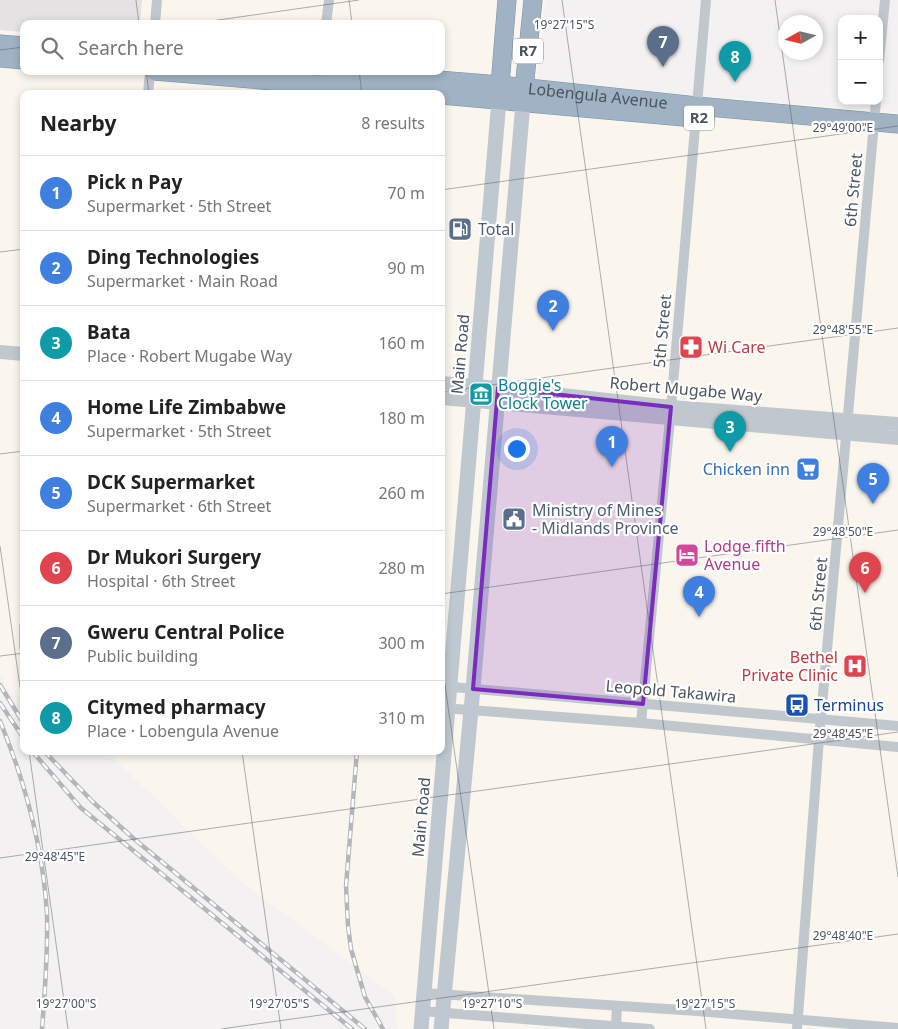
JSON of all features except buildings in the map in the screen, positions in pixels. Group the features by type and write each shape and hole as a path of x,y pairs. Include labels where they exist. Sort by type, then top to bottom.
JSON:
{"highway":[{"name":"R7","path":"500,93 507,0"},
{"name":"R7","path":"524,95 533,0"},
{"path":"0,44 20,46"},
{"path":"0,58 20,60"},
{"name":"Lobengula Avenue","path":"229,75 500,93 874,127 898,124"},
{"name":"Lobengula Avenue","path":"322,80 398,90"},
{"name":"Lobengula Avenue","path":"445,95 500,93"},
{"name":"Lobengula Avenue","path":"874,127 898,135"}],"main road":[{"name":"Main Road","path":"446,687 500,93"},
{"path":"442,1022 524,95"},
{"name":"Main Road","path":"420,1029 435,863 441,755"},
{"path":"435,863 456,867"}],"street":[{"path":"155,20 157,0"},
{"path":"326,20 329,0"},
{"name":"5th Street","path":"641,723 706,0"},
{"path":"879,60 885,0"},
{"path":"148,90 150,75"},
{"name":"6th Street","path":"797,1024 876,105"},
{"path":"0,352 20,354"},
{"name":"Robert Mugabe Way","path":"445,384 497,403 670,413 847,427 898,438"},
{"name":"Robert Mugabe Way","path":"445,398 474,394 498,388 670,413"},
{"name":"Robert Mugabe Way","path":"847,427 898,424"},
{"name":"Leopold Takawira","path":"446,687 898,726"},
{"path":"445,708 641,723 898,747"},
{"path":"423,993 697,1011 797,1024 898,1028"},
{"path":"616,1026 617,1006"},
{"path":"422,1011 442,1022 616,1026 650,1029"}],"highlighted area":[{"path":"498,388 671,407 643,704 473,689"}],"shaded area":[{"path":"0,0 545,0 538,82 898,113 898,1029 397,1029 395,996 242,882 110,755 445,755 445,90 20,90 20,696 13,695 0,675"},
{"path":"0,0 142,0 140,20 20,20 20,32 0,30"}],"railway":[{"path":"0,685 20,718"},
{"path":"0,703 20,733"},
{"path":"0,721 25,791 37,840 45,889 47,928 42,1029"},
{"path":"35,755 81,808 352,1029"},
{"path":"48,755 93,802 133,838 365,1029"},
{"path":"357,755 346,886 348,926 351,949 365,997 383,1029"}],"place":[{"name":"Gweru Central Police","path":"663,67"},
{"name":"Citymed pharmacy","path":"735,82"},
{"name":"Total","path":"460,229"},
{"name":"Ding Technologies","path":"553,331"},
{"name":"Wi Care","path":"691,347"},
{"name":"Boggie's Clock Tower","path":"481,394"},
{"name":"Bata","path":"730,452"},
{"name":"Pick n Pay","path":"612,467"},
{"name":"Chicken inn","path":"808,469"},
{"name":"DCK Supermarket","path":"873,504"},
{"name":"Ministry of Mines - Midlands Province","path":"514,519"},
{"name":"Lodge fifth Avenue","path":"687,555"},
{"name":"Dr Mukori Surgery","path":"865,593"},
{"name":"Home Life Zimbabwe","path":"699,617"},
{"name":"Bethel Private Clinic","path":"855,666"},
{"name":"Terminus","path":"797,705"}]}
